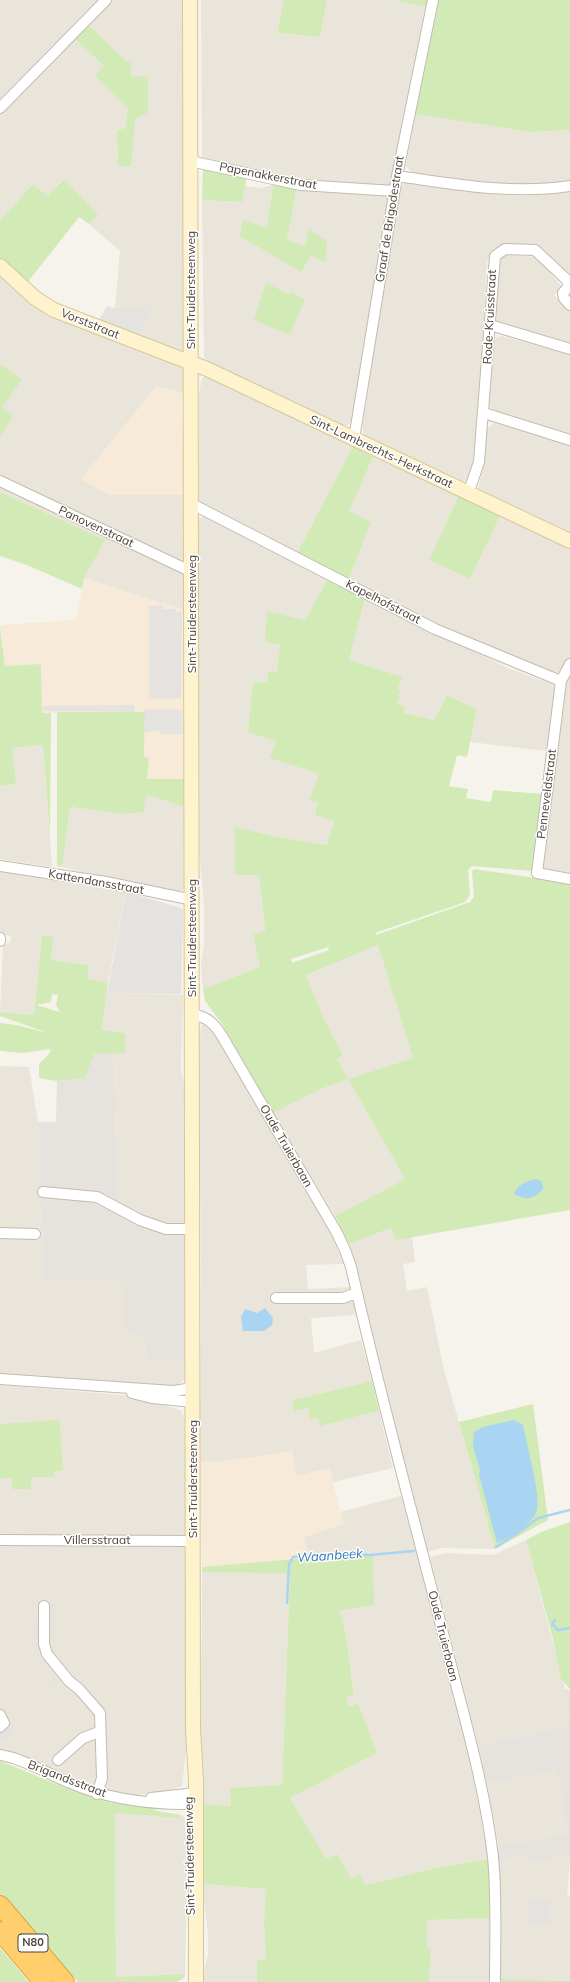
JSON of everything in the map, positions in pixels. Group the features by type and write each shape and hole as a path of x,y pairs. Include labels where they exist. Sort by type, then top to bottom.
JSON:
{"highway":[{"name":"N80","path":"0,1904 65,1982"},
{"name":"N80","path":"0,1931 44,1982"}],"main road":[{"name":"Sint-Truidersteenweg","path":"188,1982 190,1976 193,1729 192,363 190,0"},
{"name":"Vorststraat","path":"0,266 35,298 54,310 192,363"},
{"name":"Sint-Lambrechts-Herkstraat","path":"192,363 570,541"},
{"name":"Sint-Truidersteenweg","path":"192,1799 196,1982"}],"street":[{"path":"0,108 106,0"},
{"name":"Graaf de Brigodestraat","path":"354,439 394,191 433,0"},
{"name":"Papenakkerstraat","path":"190,161 301,185 394,191"},
{"path":"397,176 489,189 533,190 570,186"},
{"name":"Rode-Kruisstraat","path":"468,494 479,462 484,413 493,261 498,252 505,249 535,250 566,279 569,286 563,293 564,298 570,305"},
{"path":"490,325 570,349"},
{"path":"484,413 570,440"},
{"name":"Panovenstraat","path":"0,482 192,572"},
{"name":"Kapelhofstraat","path":"192,504 435,629 561,681"},
{"path":"561,681 570,664"},
{"name":"Penneveldstraat","path":"561,681 537,873 570,879"},
{"name":"Kattendansstraat","path":"0,866 106,882 192,900"},
{"name":"Oude Truierbaan","path":"192,1014 208,1018 215,1024 343,1245 351,1267 384,1410 421,1548 484,1797 493,1856 495,1882 495,1982"},
{"path":"43,1192 97,1197 140,1220 166,1229 193,1229"},
{"path":"0,1233 35,1234"},
{"path":"276,1298 343,1298 351,1295 357,1295"},
{"path":"0,1379 173,1392 193,1395"},
{"name":"Villersstraat","path":"0,1540 193,1541"},
{"path":"44,1606 44,1644 47,1654 69,1681 79,1689 100,1714 102,1721 99,1732 102,1778 97,1794"},
{"path":"0,1715 4,1723 0,1727"},
{"path":"58,1760 83,1738 99,1732"},
{"name":"Brigandsstraat","path":"0,1755 15,1759 97,1794 135,1801 192,1799"}],"shaded area":[{"path":"0,0 101,0 0,103"},
{"path":"113,0 185,0 185,349 182,351 140,338 150,308 115,308 120,251 89,224 97,215 63,179 46,197 33,184 0,221 0,114 75,39 104,66 94,75 128,109 125,128 117,130 118,166 131,166 131,76 126,61 89,25"},
{"path":"201,0 284,0 277,33 320,37 327,0 393,0 427,7 390,187 302,182 202,160"},
{"path":"415,114 530,132 570,130 570,184 502,187 420,176 410,171 406,166"},
{"path":"406,182 490,194 521,196 570,191 570,279 540,246 494,248 490,253 487,263 482,358 473,466 467,481 461,482 372,442 364,437 363,433 363,423 399,195 402,185"},
{"path":"273,185 267,228 325,263 308,229 305,246 287,240 297,187 387,195 388,198 353,421 348,425 339,426 206,361 204,357 202,200 242,202 245,186 261,188","holes":["266,284 305,299 301,306"]},
{"path":"505,255 537,257 562,287 554,295 570,311 570,346 494,322 498,263"},
{"path":"0,274 24,296 180,363 185,368 184,393 156,387 81,479 110,495 185,495 186,611 84,578 104,540 0,492 0,438 13,416 1,408 22,379 0,364"},
{"path":"107,306 115,308 150,308 140,338 99,320"},
{"path":"502,336 570,355 570,434 501,415 491,408 489,405 493,344 497,337"},
{"path":"209,376 353,446 297,553 199,502 199,394 202,378"},
{"path":"156,387 184,393 181,406 185,463 185,495 110,495 81,479"},
{"path":"494,423 570,444 570,535 478,490 487,429"},
{"path":"373,457 459,495 429,560 470,579 501,514 570,546 570,658 564,670 556,673 494,651 447,630 349,579 371,522 348,511"},
{"path":"209,515 329,577 305,620 267,611 280,644 277,675 267,682 253,683 253,690 277,741 271,758 319,774 318,803 334,821 327,845 278,837 235,827 259,875 265,932 253,935 260,967 203,989 201,964 204,946 204,904 198,840 198,520"},
{"path":"84,578 186,611 185,779 147,779 149,758 144,757 145,712 42,713 41,664 5,666 1,625 76,620"},
{"path":"365,598 510,669 552,684 556,688 556,696 546,751 470,742 477,709 447,695 434,720 404,713 397,704 401,690 349,660"},
{"path":"163,605 163,609 176,609 176,612 182,612 181,698 149,699 149,606"},
{"path":"570,675 570,875 544,870 541,864 565,684"},
{"path":"134,705 134,712 43,711 42,706"},
{"path":"145,709 182,710 183,734 160,734 159,731 144,732"},
{"path":"43,745 52,867 0,859 0,786 15,784 12,748"},
{"path":"146,795 186,807 184,889 177,893 170,892 62,867 69,807 124,814 144,812"},
{"path":"0,869 126,891 108,983 87,978 89,965 51,960 42,936 34,1015 0,1012 3,945 10,942 11,936 0,934"},
{"path":"126,892 178,907 183,910 181,994 107,993"},
{"path":"378,945 413,1058 348,1079 337,1059 343,1055 324,1019 306,975"},
{"path":"106,993 183,995 181,1068 186,1095 187,1224 175,1227 163,1225 117,1203 114,1053 125,1053 125,1033 100,1030"},
{"path":"206,1024 217,1036 332,1235 344,1264 306,1265 308,1289 351,1287 356,1315 311,1318 314,1353 361,1340 372,1381 293,1400 294,1411 308,1408 318,1418 320,1426 379,1411 393,1468 333,1482 329,1468 296,1476 292,1451 227,1461 200,1461 201,1267 199,1052 201,1026"},
{"path":"114,1053 117,1203 163,1225 175,1227 187,1224 185,1363 147,1361 145,1342 138,1332 125,1332 126,1282 44,1280 38,1122 56,1122 57,1081 85,1078 94,1054"},
{"path":"0,1066 29,1067 38,1122 44,1280 127,1282 125,1332 138,1332 145,1342 147,1361 185,1363 184,1379 178,1385 173,1386 0,1375"},
{"path":"348,1079 405,1179 335,1216 273,1113 321,1089"},
{"path":"391,1228 396,1240 412,1236 415,1262 403,1264 407,1291 427,1287 443,1366 495,1549 442,1548 427,1552 383,1383 359,1278 349,1244"},
{"path":"0,1385 133,1396 180,1410 184,1416 187,1531 185,1537 0,1536 0,1478 12,1478 12,1489 31,1488 31,1477 54,1477 54,1471 63,1469 60,1421 0,1424"},
{"path":"292,1451 296,1476 329,1468 344,1524 304,1537 308,1556 295,1559 202,1567 200,1461 227,1461"},
{"path":"401,1496 450,1674 484,1825 489,1859 432,1869 365,1885 351,1879 326,1860 290,1798 377,1753 348,1706 347,1696 354,1695 347,1641 340,1610 373,1556 308,1556 304,1537 343,1524 340,1512"},
{"path":"526,1540 565,1689 569,1721 563,1727 478,1745 430,1557 446,1553 493,1555"},
{"path":"0,1544 186,1545 187,1742 182,1786 166,1792 136,1795 109,1792 17,1755 0,1750"},
{"path":"202,1572 290,1572 282,1785 231,1788 231,1806 204,1804 201,1731"},
{"path":"47,1603 54,1603 54,1638 48,1638"},
{"path":"34,1622 40,1622 40,1641 34,1641"},
{"path":"54,1677 58,1682 49,1690 45,1686"},
{"path":"565,1689 570,1690 570,1857 536,1861 519,1857 506,1859 499,1865 498,1842 501,1845 568,1834 556,1769 487,1784 478,1745 563,1727 569,1721"},
{"path":"13,1722 17,1727 0,1743 0,1734"},
{"path":"556,1768 568,1834 501,1845 498,1842 487,1784"},
{"path":"115,1813 179,1818 181,1815 185,1818 187,1859 185,1974 116,1977"},
{"path":"519,1857 536,1861 570,1857 567,1896 570,1896 570,1981 501,1979 499,1865 506,1859"},
{"path":"202,1884 266,1889 264,1921 266,1959 257,1961 257,1982 203,1982 208,1955 208,1934"},
{"path":"529,1900 550,1900 550,1924 529,1924"},
{"path":"490,1918 491,1982 429,1982 431,1949 427,1949 426,1920"}],"green space":[{"path":"284,0 327,0 320,37 277,33"},
{"path":"393,0 428,0 427,7"},
{"path":"439,0 570,0 570,130 530,132 415,114"},
{"path":"89,25 126,61 131,61 131,76 148,77 148,112 135,119 131,166 118,166 117,130 125,128 128,109 94,75 104,66 75,39"},
{"path":"203,168 247,176 242,202 202,200"},
{"path":"64,179 98,215 89,224 79,217 27,283 0,258 0,221 33,184 47,196"},
{"path":"273,185 297,187 287,240 305,246 308,229 327,241 325,263 311,255 301,272 240,236 243,220 267,228"},
{"path":"266,283 289,294 291,292 305,299 290,335 254,320"},
{"path":"0,364 22,379 2,408 13,416 0,438"},
{"path":"353,446 373,457 349,511 371,522 349,579 297,553"},
{"path":"0,492 105,540 84,578 82,589 27,565 0,556"},
{"path":"459,495 501,514 470,579 429,560"},
{"path":"329,577 365,598 349,660 402,677 398,689 401,690 397,704 405,706 404,713 434,720 447,695 477,709 467,757 457,755 449,786 468,789 466,798 491,802 493,790 542,794 532,871 472,866 468,870 470,895 465,902 375,933 376,935 470,902 474,897 472,871 474,869 570,883 570,1210 396,1240 391,1228 349,1244 335,1216 405,1179 348,1079 321,1089 273,1113 222,1024 205,1001 203,989 260,967 253,935 265,931 259,875 235,875 235,827 278,837 327,845 334,821 315,815 318,803 310,800 319,774 270,758 276,741 248,732 253,683 267,682 268,673 272,670 277,674 280,644 265,642 267,611 305,620","holes":["378,945 413,1058 348,1079 337,1059 343,1055 324,1019 306,975","328,947 329,950 292,963 291,959"]},
{"path":"0,625 5,666 41,664 42,713 51,713 50,836 43,745 12,748 16,784 0,786"},
{"path":"57,712 145,712 144,757 149,758 147,779 185,779 186,807 146,795 144,812 124,814 70,807 62,867 57,866"},
{"path":"42,936 53,937 51,960 89,965 87,978 108,983 101,1030 125,1033 125,1053 94,1054 85,1078 57,1081 39,1078 39,1064 49,1054 51,1049 23,1053 0,1051 0,1023 16,1025 48,1033 0,1016 0,1012 34,1015","holes":["52,994 58,995 56,1005 60,1012 36,1005 51,1002"]},
{"path":"372,1381 379,1411 320,1426 318,1418 310,1420 308,1408 294,1411 293,1400"},
{"path":"533,1404 548,1520 495,1549 459,1422"},
{"path":"60,1420 63,1470 54,1471 54,1477 31,1477 31,1489 12,1489 12,1478 0,1478 0,1424"},
{"path":"570,1522 570,1689 561,1679 552,1635 526,1540 541,1532"},
{"path":"308,1556 373,1556 374,1605 340,1610 347,1641 354,1695 347,1696 348,1706 358,1704 377,1753 290,1798 326,1859 337,1854 351,1879 360,1874 365,1885 432,1869 489,1859 490,1918 427,1920 427,1949 431,1949 429,1982 257,1982 257,1960 266,1959 264,1921 266,1889 202,1884 204,1804 231,1806 230,1788 282,1785 290,1573 202,1572 202,1567 295,1559"},
{"path":"0,1761 76,1792 111,1803 148,1806 157,1811 181,1815 179,1818 115,1813 116,1977 185,1974 184,1978 177,1982 78,1982 0,1894"},
{"path":"0,1948 29,1982 0,1982"},
{"path":"501,1979 570,1981 570,1982 502,1982"}],"water":[{"path":"537,1179 542,1182 543,1189 533,1197 523,1198 514,1194 520,1185"},
{"path":"265,1308 273,1318 272,1325 264,1331 243,1331 241,1317 245,1309 257,1313"},
{"path":"514,1420 523,1425 536,1485 538,1507 529,1523 514,1534 497,1543 479,1475 480,1470 473,1446 474,1432 483,1427"}],"waterway":[{"name":"Waanbeek","path":"496,1547 538,1518 570,1510"},
{"name":"Waanbeek","path":"287,1603 289,1564 293,1557 308,1555 370,1555 414,1551"},
{"path":"555,1620 552,1624 558,1630 570,1628"}]}
